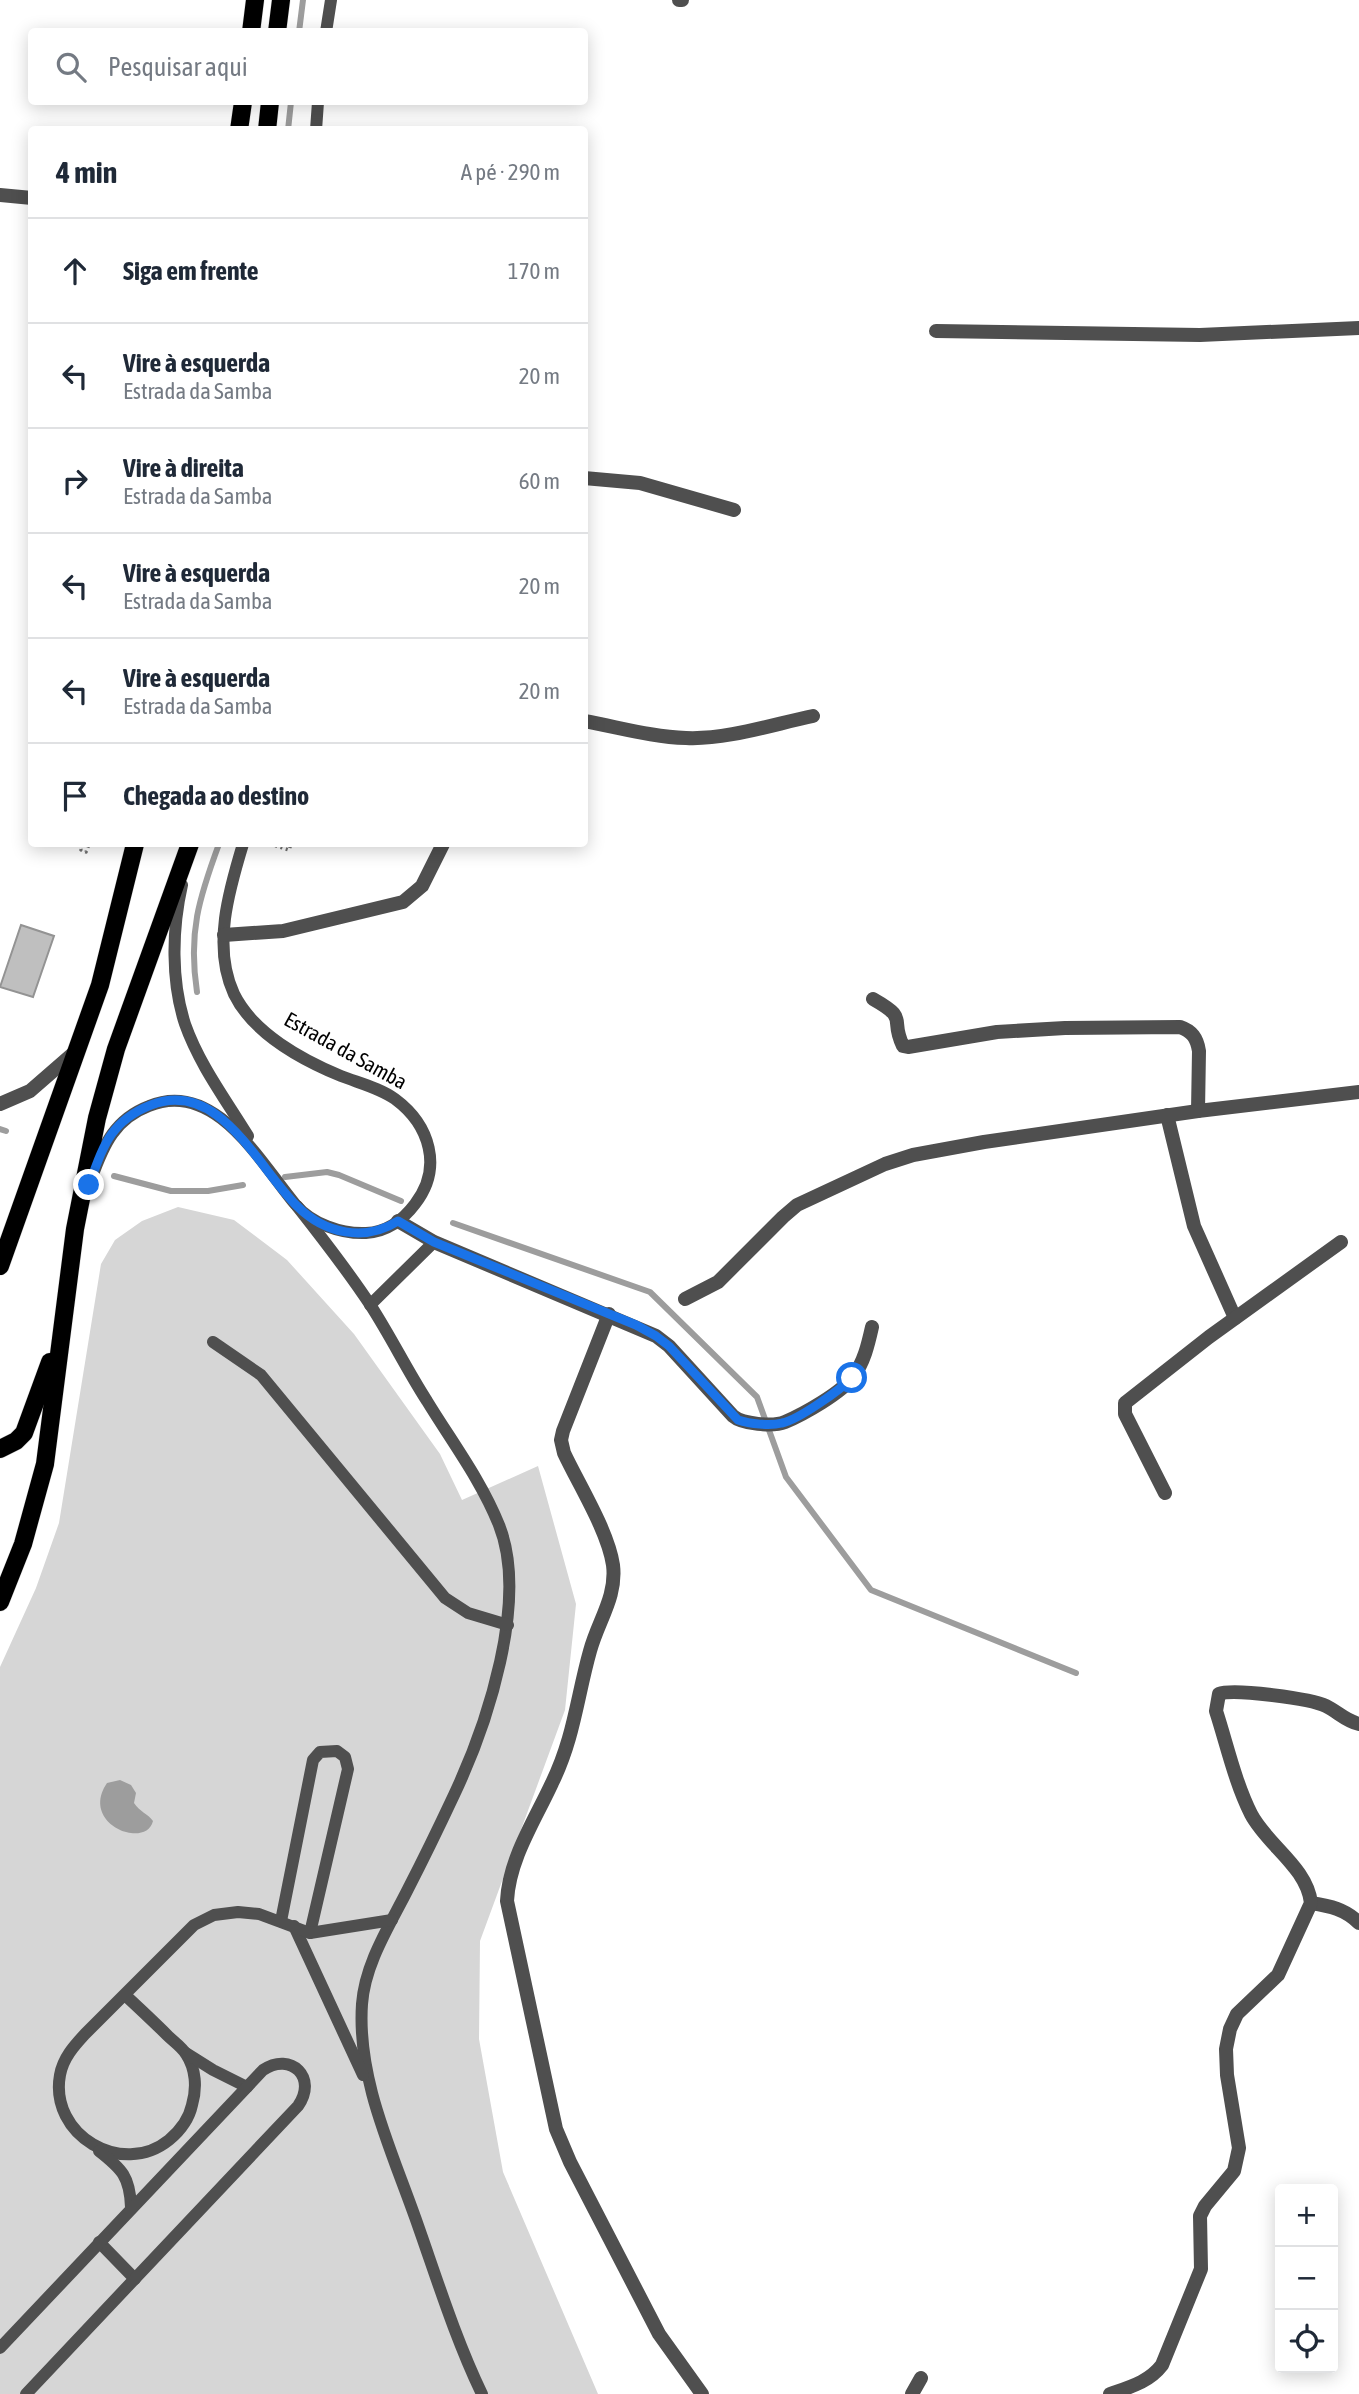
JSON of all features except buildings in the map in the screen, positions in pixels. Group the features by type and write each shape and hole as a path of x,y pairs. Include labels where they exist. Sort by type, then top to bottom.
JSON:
{"main road":[{"path":"252,28 255,0"},
{"path":"278,28 281,0"},
{"path":"240,126 243,105"},
{"path":"267,126 270,105"},
{"path":"0,1266 100,985 134,847"},
{"name":"Estrada da Samba","path":"64,1319 75,1229 97,1118 116,1049 190,847"},
{"path":"0,1449 16,1441 24,1433 64,1319"},
{"path":"0,1602 23,1544 45,1464 64,1319"}],"street":[{"path":"0,195 28,198"},
{"path":"936,331 1200,335 1359,328"},
{"path":"588,478 640,483 734,510"},
{"path":"588,722 654,735 688,738 721,735 813,716"},
{"path":"224,935 283,931 403,902 422,886 442,847"},
{"path":"873,999 893,1010 897,1017 900,1042 908,1047 997,1032 1065,1028 1180,1027 1188,1030 1198,1043 1198,1111"},
{"path":"0,1104 30,1091 77,1051"},
{"path":"685,1299 718,1282 797,1205 885,1164 913,1155 1167,1115 1359,1092"},
{"path":"1167,1115 1194,1226 1236,1318"},
{"path":"398,1221 434,1242 656,1336 669,1346 733,1416 747,1423 783,1423 834,1394 852,1378 865,1356 872,1326"},
{"path":"1165,1493 1125,1414 1125,1403 1341,1242"},
{"path":"609,1314 561,1440 564,1453 608,1546 613,1566 611,1599 589,1652 573,1728 562,1762 511,1869 508,1901 556,2129 570,2162 659,2334 702,2394"},
{"path":"1110,2394 1142,2382 1154,2375 1162,2365 1201,2269 1200,2216 1234,2171 1239,2148 1226,2062 1230,2029 1237,2014 1278,1975 1311,1903 1310,1894 1302,1879 1251,1814 1216,1711 1216,1702 1219,1694 1227,1691 1264,1694 1324,1705 1350,1722 1359,1724"},
{"path":"1311,1903 1335,1907 1359,1923"},
{"path":"912,2394 921,2378"}],"lane":[{"path":"327,28 331,0"},
{"path":"316,126 318,105"},
{"name":"Estrada da Samba","path":"190,847 177,906 175,943 177,977 185,1023 198,1053 270,1172"},
{"name":"Estrada da Samba","path":"75,1229 106,1139 125,1118 155,1103 176,1101 202,1106 234,1130 297,1206 328,1227 342,1232 371,1233 385,1229 398,1221 415,1204 427,1183 430,1169 429,1146 414,1117 394,1098 338,1074 286,1046 244,1011 234,993 226,970 224,935 231,882 242,847"},
{"path":"297,1206 342,1263 370,1305 427,1403 450,1435 487,1499 500,1528 510,1571 508,1625 488,1704 461,1779 373,1958 362,2001 363,2049 372,2094"},
{"path":"370,1305 434,1242"},
{"path":"214,1342 261,1375 445,1598 468,1613 508,1625"},
{"path":"281,1921 313,1760 320,1752 331,1749 345,1757 348,1769 310,1933"},
{"path":"131,2207 128,2180 124,2174 82,2138 67,2120 60,2098 60,2074 69,2052 194,1925 214,1915 238,1912 259,1914 310,1933 392,1920"},
{"path":"294,1926 372,2094 432,2267 482,2394"},
{"path":"125,1994 186,2053 247,2087"},
{"path":"82,2138 100,2150 120,2155 142,2154 162,2146 178,2133 190,2115 195,2094 194,2073 186,2053"},
{"path":"0,2348 263,2070 279,2063 287,2064 302,2074 306,2091 298,2106 26,2394"},
{"path":"99,2242 135,2279"}],"shaded area":[{"path":"178,1207 234,1220 287,1260 354,1334 440,1454 462,1500 538,1466 576,1604 565,1710 480,1941 479,2039 503,2172 598,2394 0,2394 0,1667 36,1588 59,1523 101,1264 115,1240 142,1221"},
{"path":"120,1780 131,1785 136,1793 134,1803 153,1821 148,1829 139,1833 128,1833 107,1821 101,1810 101,1798 107,1783"}],"waterway":[{"path":"300,28 303,0"},
{"path":"288,126 291,105"},
{"path":"197,992 194,952 197,916 218,847"},
{"path":"0,1129 6,1131"},
{"path":"285,1177 327,1172 401,1201"},
{"path":"114,1176 171,1191 208,1191 243,1185"},
{"path":"453,1223 650,1292 757,1397 786,1477 871,1590 1076,1673"}],"route":[{"path":"89,1185 106,1139 125,1118 155,1103 189,1102 202,1106 234,1130 297,1206 328,1227 342,1232 371,1233 398,1221 434,1242 636,1325 669,1346 738,1420 747,1423 783,1423 834,1394 852,1378"}]}
